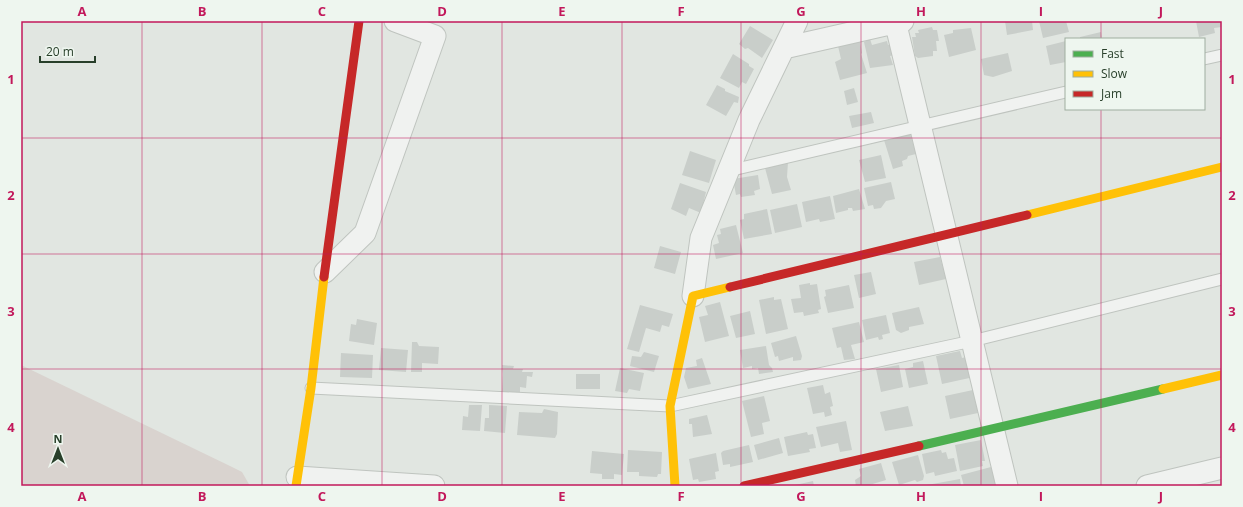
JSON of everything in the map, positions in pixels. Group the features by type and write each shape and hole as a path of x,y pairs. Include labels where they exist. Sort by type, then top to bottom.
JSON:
{"street":[{"path":"359,21 311,388 296,482 434,486"},
{"path":"325,272 365,233 435,36 395,21"},
{"path":"675,486 670,406 693,296 701,238 749,120 797,21"},
{"path":"784,48 898,22 920,126 1007,486"},
{"path":"693,296 1222,167"},
{"path":"744,486 1222,375"},
{"path":"1147,486 1198,480 1222,468"}],"lane":[{"path":"1205,60 1222,55"},
{"path":"728,172 1065,92"},
{"path":"311,388 670,406 972,341 1222,279"}],"shaded area":[{"path":"21,365 242,472 250,486 21,486"}],"building":[{"path":"1005,21 1032,21 1033,30 1007,35"},
{"path":"1039,21 1066,21 1069,32 1043,38"},
{"path":"1196,21 1222,21 1222,27 1214,28 1215,33 1199,37"},
{"path":"750,26 773,40 762,58 748,48 745,49 739,44"},
{"path":"932,27 933,30 937,30 939,41 936,41 937,51 933,51 933,56 918,58 915,56 912,37 916,37 915,33 919,33 918,30"},
{"path":"971,28 976,50 949,57 944,35 953,33 953,30"},
{"path":"1101,32 1102,38 1080,38"},
{"path":"870,39 872,45 887,41 888,45 891,44 894,55 890,56 893,65 870,68 864,42"},
{"path":"860,41 861,54 867,73 840,80 835,62 841,59 838,46"},
{"path":"1065,41 1065,62 1050,65 1046,46"},
{"path":"1008,53 1012,71 993,77 984,75 981,59"},
{"path":"733,54 754,69 746,84 742,82 739,88 720,78"},
{"path":"717,85 725,89 725,91 739,97 738,103 734,102 726,116 706,105"},
{"path":"854,88 858,102 847,105 844,91"},
{"path":"871,112 874,123 852,128 849,116"},
{"path":"910,133 916,154 908,156 907,159 902,161 903,166 893,169 884,140"},
{"path":"690,151 716,160 709,183 682,175"},
{"path":"881,155 886,178 865,182 859,160"},
{"path":"788,162 787,177 791,190 772,194 765,168"},
{"path":"758,175 760,189 754,191 755,195 741,197 740,194 736,195 733,179"},
{"path":"891,182 895,199 886,201 881,208 874,209 873,205 868,206 864,188"},
{"path":"680,183 706,192 701,213 689,208 686,216 671,209"},
{"path":"859,189 865,209 853,211 852,208 848,208 848,210 836,213 833,196"},
{"path":"830,196 835,219 820,222 819,219 806,222 802,202"},
{"path":"797,204 802,227 775,233 770,210"},
{"path":"767,209 772,234 744,239 740,220 744,219 744,214"},
{"path":"736,225 743,253 716,259 713,245 719,243 717,235 721,234 720,229"},
{"path":"660,246 681,252 675,274 654,268"},
{"path":"940,257 946,279 919,285 914,262"},
{"path":"871,272 876,294 859,298 854,275"},
{"path":"810,283 810,285 817,284 821,309 818,310 819,313 804,316 803,312 794,313 791,299 801,298 799,285"},
{"path":"849,285 854,308 828,313 824,297 826,296 825,290"},
{"path":"774,297 774,300 781,299 788,329 766,334 759,300"},
{"path":"720,302 729,336 705,342 699,317 708,315 705,306"},
{"path":"640,305 673,314 669,327 662,325 660,332 646,328 639,352 627,349"},
{"path":"919,307 924,324 909,327 909,330 901,333 896,330 892,313"},
{"path":"750,311 755,334 736,338 730,316"},
{"path":"886,315 890,333 882,335 883,339 879,340 878,337 866,340 862,320"},
{"path":"357,319 377,323 374,345 349,341 351,324 356,325"},
{"path":"859,322 864,342 851,345 855,359 844,360 841,347 837,348 832,328"},
{"path":"796,336 802,356 801,360 793,361 793,357 779,361 778,356 775,357 771,343"},
{"path":"412,342 417,342 419,346 439,347 438,364 422,363 422,372 411,372"},
{"path":"766,346 769,365 773,372 759,374 758,368 752,369 752,366 743,368 740,350"},
{"path":"381,348 408,350 406,372 379,370"},
{"path":"960,351 962,358 970,356 974,377 942,384 936,356"},
{"path":"644,352 659,356 654,372 630,366 632,356 641,357"},
{"path":"341,353 373,355 372,378 340,377"},
{"path":"702,358 711,384 688,389 684,377 686,368 697,366 696,360"},
{"path":"923,361 928,384 909,388 905,369 913,367 913,363"},
{"path":"502,365 514,366 513,369 523,369 522,372 533,372 532,377 527,376 526,388 520,387 520,393 502,392"},
{"path":"899,365 903,387 881,392 876,369"},
{"path":"620,368 644,373 640,391 629,389 627,393 615,391"},
{"path":"576,374 600,374 600,389 576,389"},
{"path":"823,385 825,394 830,392 833,406 830,407 832,415 825,417 824,412 813,414 807,388"},
{"path":"973,390 978,413 950,419 945,396"},
{"path":"764,396 770,421 762,423 764,434 751,437 742,401"},
{"path":"469,405 482,405 480,431 462,430 463,416 468,417"},
{"path":"489,405 507,406 505,433 484,431 485,418 489,418"},
{"path":"908,406 913,426 885,431 880,412"},
{"path":"544,409 558,412 557,434 555,438 517,435 519,412 542,413"},
{"path":"707,415 712,434 693,437 692,424 689,424 689,419"},
{"path":"846,421 852,450 840,452 838,443 821,447 816,427"},
{"path":"807,432 808,435 813,434 816,448 809,449 810,452 788,456 784,437"},
{"path":"779,438 783,453 758,460 754,445"},
{"path":"981,440 985,461 982,461 983,466 960,471 955,445"},
{"path":"749,445 753,462 730,467 730,464 723,465 721,453 723,451"},
{"path":"628,450 662,452 661,474 658,474 657,477 639,476 639,472 627,472"},
{"path":"941,450 942,453 946,452 948,459 954,458 957,471 935,476 934,472 926,474 922,454"},
{"path":"592,451 624,454 622,475 614,474 614,479 602,479 602,474 590,473"},
{"path":"716,453 719,471 715,472 716,479 699,482 698,479 693,480 689,459"},
{"path":"918,455 924,476 923,480 917,482 915,480 899,485 892,462"},
{"path":"881,463 886,480 866,486 856,486 855,480 861,476 859,469"},
{"path":"991,467 996,486 964,486 961,475"},
{"path":"960,479 961,486 927,486 927,485"},
{"path":"813,481 814,486 791,486"}],"traffic: fast":[{"path":"919,446 1163,389"}],"traffic: slow":[{"path":"1027,215 1222,167"},
{"path":"296,486 311,388 324,277"},
{"path":"675,486 670,406 693,296 730,287"},
{"path":"1163,389 1222,375"}],"traffic: jam":[{"path":"324,277 359,21"},
{"path":"730,287 1027,215"},
{"path":"744,486 919,446"}]}
